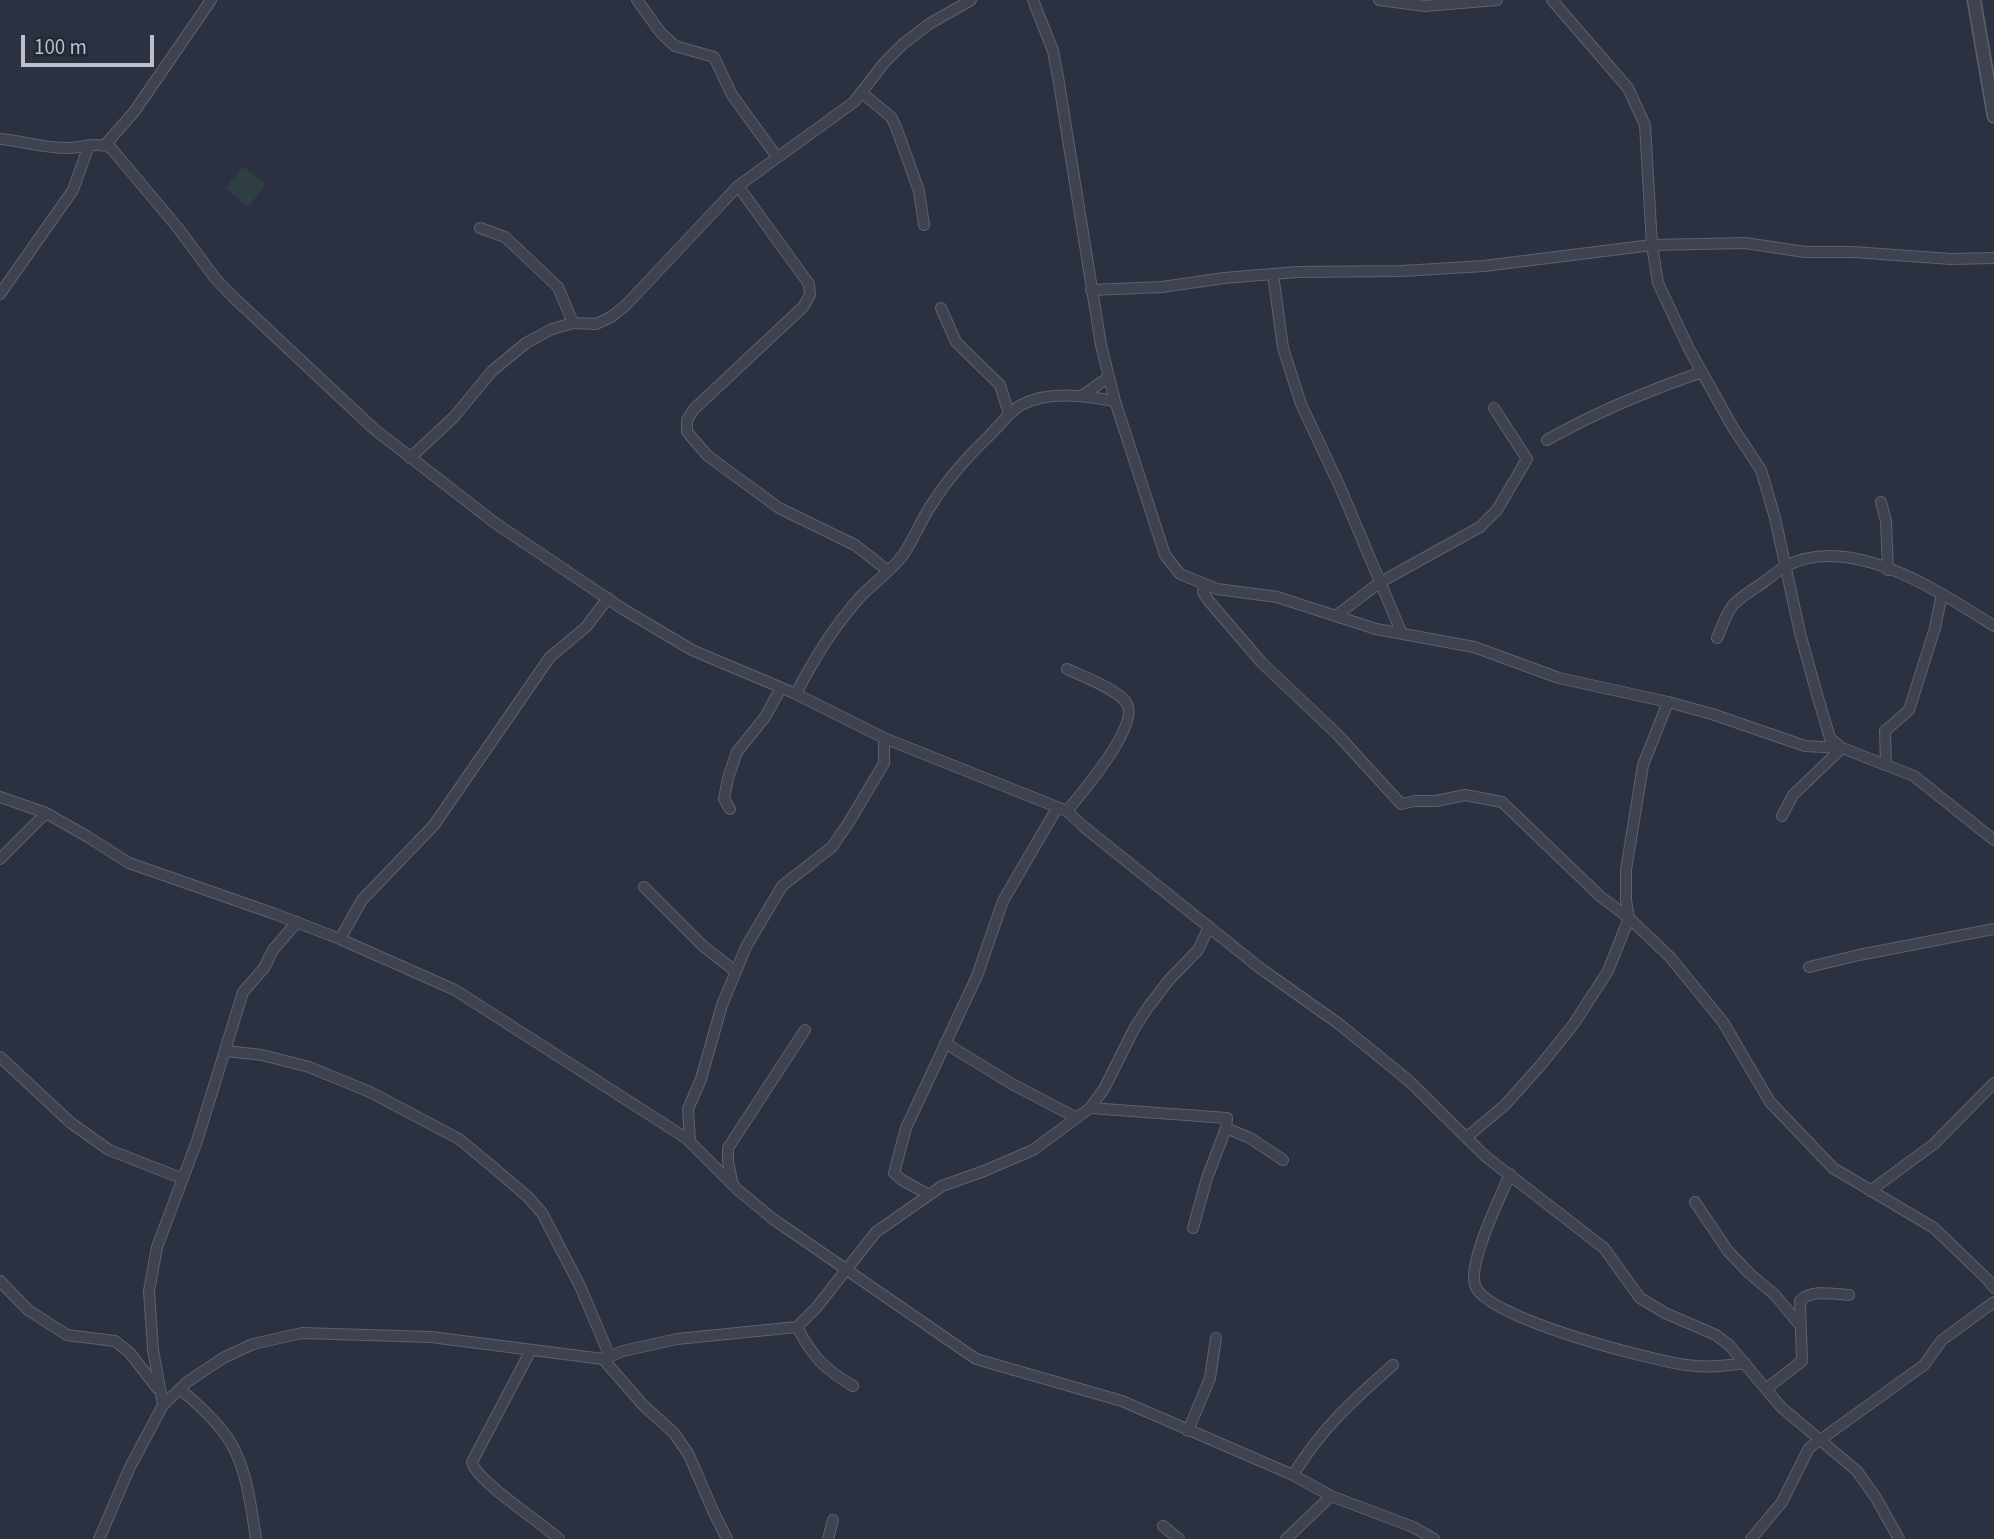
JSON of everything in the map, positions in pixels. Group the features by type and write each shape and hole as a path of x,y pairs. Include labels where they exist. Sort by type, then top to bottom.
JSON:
{"street":[{"path":"105,145 134,112 211,0"},
{"path":"637,0 661,33 675,46 714,57 732,95 776,157"},
{"path":"410,458 454,417 492,371 539,334 573,323 596,324 611,317 626,305 738,186 854,102 884,62 903,44 929,24 971,0"},
{"path":"1033,0 1053,51 1091,290 1115,401 1165,555 1180,574 1217,589 1277,597 1376,629 1474,647 1559,678 1668,702 1805,746 1842,748 1914,776 1994,840"},
{"path":"1379,0 1425,6 1497,0"},
{"path":"1552,0 1628,88 1645,125 1652,244 1662,295 1732,426 1761,470 1818,698 1830,738 1842,748"},
{"path":"1973,0 1994,116"},
{"path":"861,92 891,117 896,127 919,191 924,225"},
{"path":"0,139 42,147 105,145 111,148 178,228 215,278 374,429 495,523 608,598 692,650 796,694 884,738 1062,810 1260,968 1339,1024 1408,1080 1485,1156 1604,1248 1640,1297 1665,1314 1716,1335 1729,1345 1781,1407 1857,1471 1899,1539"},
{"path":"0,294 73,190 89,145"},
{"path":"738,186 810,284 810,295 803,307 694,409 687,420 687,432 708,456 779,508 855,545 887,570"},
{"path":"480,228 505,237 558,287 573,323"},
{"path":"1091,290 1161,287 1273,274 1485,267 1652,244 1745,243 1805,252 1853,251 1951,259 1994,258"},
{"path":"0,272 10,279"},
{"path":"1273,274 1283,348 1300,404 1340,487 1402,634"},
{"path":"942,308 956,342 1000,385 1009,414"},
{"path":"1547,440 1585,418 1631,397 1702,372"},
{"path":"1083,395 1109,377"},
{"path":"796,694 841,621 901,558 931,505 972,451 1009,414 1022,404 1055,396 1083,395 1115,401"},
{"path":"1337,615 1379,583 1480,527 1497,510 1527,459 1494,408"},
{"path":"1881,502 1886,521 1888,570"},
{"path":"1717,638 1732,606 1786,566 1807,558 1829,556 1859,559 1888,570 1942,594 1994,626"},
{"path":"1204,584 1203,593 1247,646 1337,734 1401,804 1465,795 1502,802 1601,897 1629,918 1670,957 1723,1022 1770,1102 1833,1168 1934,1228 1994,1288"},
{"path":"1886,764 1885,731 1909,710 1935,628 1942,594"},
{"path":"340,939 362,900 433,825 550,657 586,627 608,598"},
{"path":"929,1195 894,1173 906,1128 976,976 1003,901 1062,810 1096,776 1129,713 1129,706 1118,694 1067,669"},
{"path":"730,809 724,799 737,752 765,716 781,688"},
{"path":"1467,1137 1505,1105 1573,1025 1608,971 1629,918 1626,870 1643,765 1668,702"},
{"path":"690,1141 688,1109 701,1079 722,1005 735,971 782,886 832,847 849,822 884,763 884,738"},
{"path":"1782,816 1793,795 1842,748"},
{"path":"0,797 46,813 129,863 297,922 455,990 690,1141 733,1185 774,1219 976,1359 1122,1402 1293,1475 1331,1496 1413,1527 1434,1539"},
{"path":"0,859 46,813"},
{"path":"643,887 704,946 735,971"},
{"path":"163,1405 159,1390 149,1291 157,1247 197,1141 243,992 297,922"},
{"path":"99,1539 130,1467 163,1405 180,1389 223,1358 253,1345 302,1334 431,1337 606,1358 623,1351 677,1339 797,1327 876,1233 942,1186 1033,1150 1090,1108 1109,1081 1135,1027 1169,980 1198,950 1209,927"},
{"path":"1809,967 1994,929"},
{"path":"733,1185 728,1148 805,1030"},
{"path":"945,1043 1012,1084 1077,1118"},
{"path":"226,1051 262,1055 309,1067 370,1092 459,1139 528,1196 542,1213 580,1286 606,1358 643,1405 674,1433 689,1455 727,1539"},
{"path":"0,1056 71,1123 109,1150 181,1178"},
{"path":"1870,1191 1934,1144 1994,1083"},
{"path":"1090,1108 1201,1118 1224,1116 1228,1121 1193,1228"},
{"path":"1226,1128 1250,1138 1283,1160"},
{"path":"1510,1174 1474,1266 1474,1283 1478,1293 1529,1321 1643,1357 1689,1366 1724,1367 1745,1363"},
{"path":"1695,1202 1728,1251 1749,1274 1775,1294 1799,1324"},
{"path":"0,1280 28,1310 68,1335 115,1341 130,1353 159,1390"},
{"path":"1766,1390 1802,1361 1800,1301 1805,1296 1849,1294"},
{"path":"1751,1539 1782,1502 1809,1448 1924,1365 1942,1340 1994,1302"},
{"path":"797,1327 811,1354 832,1374 853,1386"},
{"path":"1188,1431 1210,1378 1216,1338"},
{"path":"531,1350 472,1461 475,1470 490,1485 544,1524 559,1539"},
{"path":"1293,1475 1307,1452 1340,1412 1393,1365"},
{"path":"180,1389 207,1412 230,1441 242,1470 256,1539"},
{"path":"1286,1539 1331,1496"},
{"path":"828,1539 833,1520"},
{"path":"1163,1526 1179,1539"}],"shaded area":[{"path":"243,166 266,184 248,207 225,188"}]}
